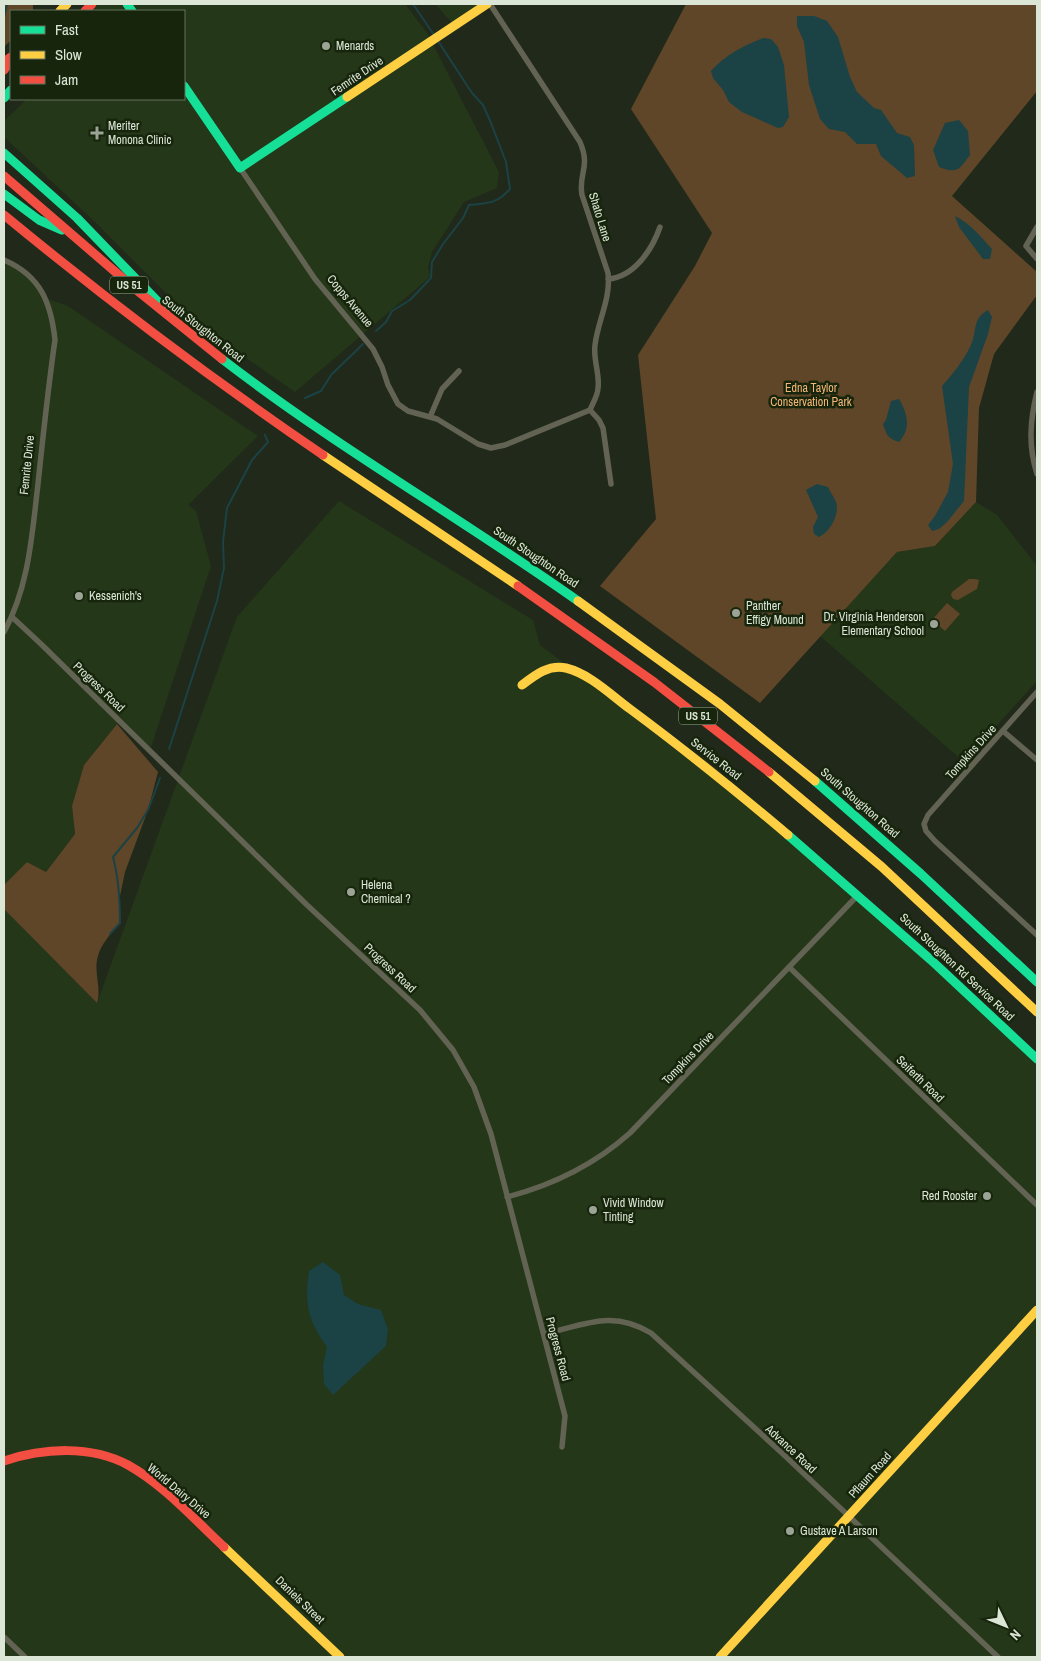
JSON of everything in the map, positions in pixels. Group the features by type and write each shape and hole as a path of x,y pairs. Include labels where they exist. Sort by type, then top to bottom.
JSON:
{"main road":[{"name":"Femrite Drive","path":"240,168 488,4"},
{"name":"Copps Avenue","path":"185,87 240,168"},
{"path":"4,154 100,240 167,310 178,325"},
{"name":"South Stoughton Road","path":"4,176 216,356 277,400 535,571 720,704 886,841 1037,982"},
{"path":"4,194 39,220 69,233"},
{"name":"US 51","path":"4,215 70,271 189,361 298,438 526,590 693,712 746,753 860,848 1037,1012"},
{"name":"Service Road","path":"522,684 547,668 562,667 579,672 708,768 858,895"},
{"name":"South Stoughton Rd Service Road","path":"858,895 1037,1059"},
{"name":"Pflaum Road","path":"720,1657 1037,1310"},
{"name":"World Dairy Drive","path":"4,1461 15,1456 36,1452 63,1451 105,1456 125,1464 152,1481 241,1562"},
{"name":"Daniels Street","path":"241,1562 340,1657"}],"street":[{"name":"Shato Lane","path":"488,4 583,149 586,165 581,182 582,195 608,279 606,302 595,345 598,389 590,410"},
{"name":"Copps Avenue","path":"240,168 315,279 374,349 388,385 398,404 408,411 430,417 486,447 504,445 590,410"},
{"path":"608,279 630,272 654,244 660,227"},
{"path":"1037,227 1026,246 1037,259"},
{"name":"Femrite Drive","path":"4,260 28,275 45,298 52,317 55,340 33,528 25,578 12,617 4,632"},
{"path":"430,417 442,388 459,371"},
{"path":"1037,392 1031,424 1034,462 1037,474"},
{"path":"590,410 604,428 611,484"},
{"name":"Progress Road","path":"12,617 307,905 395,986 427,1018 453,1050 476,1093 491,1134 565,1416 562,1446"},
{"name":"Tompkins Drive","path":"1037,692 928,815 924,826 926,831 935,840 1037,935"},
{"path":"1003,731 1037,760"},
{"name":"Tompkins Drive","path":"507,1197 532,1191 574,1173 613,1148 630,1133 858,895"},
{"name":"Seiferth Road","path":"789,967 1037,1205"},
{"name":"Advance Road","path":"544,1334 607,1319 644,1328 664,1344 998,1657"},
{"path":"4,1637 25,1657"}],"shaded area":[{"path":"98,4 405,4 427,33 499,172 497,188 464,202 432,252 428,268 430,277 295,392 243,356 170,297 94,221 4,137 4,121 26,100 185,100 185,10 94,10"},
{"path":"435,4 487,4 454,25"},
{"path":"4,260 23,270 45,298 68,306 258,436 188,505 196,511 211,566 150,750 119,721 84,765 72,806 75,834 46,872 27,862 4,885"},
{"path":"339,501 533,620 540,645 787,833 1037,1059 1037,1657 4,1657 4,909 97,1003 237,617"},
{"name":"Dr. Virginia Henderson Elementary School","path":"976,502 997,515 1037,566 1037,681 964,762 820,636 897,552 935,546"}],"green space":[{"path":"4,4 33,4 33,10 10,10 10,41 4,47"},
{"name":"Edna Taylor Conservation Park","path":"686,4 1037,4 1037,91 952,196 1037,272 1037,295 994,354 979,408 976,502 935,546 897,552 760,703 600,586 656,519 638,355 695,266 712,233 631,109"},
{"path":"969,579 979,580 977,589 958,600 953,599 952,592"},
{"path":"947,603 960,614 945,631 932,620"},
{"path":"117,724 158,772 148,810 125,872 120,896 120,923 110,934 99,952 96,968 99,992 97,1003 4,909 4,885 27,862 46,872 75,834 72,806 84,765"}],"water":[{"path":"797,16 814,16 827,21 838,37 850,77 857,92 874,108 881,110 897,133 910,137 914,145 915,176 907,178 881,156 876,144 857,144 845,132 829,129 820,119 809,85 804,42 797,26"},
{"path":"763,38 771,39 778,47 784,65 789,117 783,127 778,128 742,112 729,102 723,90 713,78 711,71 735,52"},
{"path":"959,120 968,131 970,155 957,169 950,170 939,167 933,150 945,123"},
{"path":"955,216 971,227 992,249 990,259 983,259 959,227"},
{"path":"988,310 992,317 988,334 969,387 964,501 947,522 939,529 932,531 928,525 948,492 953,464 942,386 954,372 970,347 979,317"},
{"path":"899,399 906,416 907,427 899,442 888,436 883,424 886,420 891,401"},
{"path":"817,484 828,487 837,507 837,512 830,527 819,537 814,534 813,527 818,517 806,490"},
{"path":"323,1262 340,1275 344,1295 358,1304 381,1310 388,1329 386,1346 333,1395 324,1384 323,1365 327,1347 315,1329 307,1302 309,1271"}],"waterway":[{"path":"4,17 7,4"},
{"path":"413,4 434,35"},
{"path":"376,331 386,322 392,311 410,300 431,278 432,262 463,218 469,205 496,200 501,198 510,189 506,162 483,105 472,93 438,41"},
{"path":"305,398 321,391 331,375 363,344"},
{"path":"169,749 217,601 224,568 223,542 227,508 252,460 268,442 265,435"},
{"path":"110,934 120,923 119,890 113,857 137,828 148,810 160,778"}],"traffic: fast":[{"path":"127,4 131,10"},
{"path":"185,87 240,168 347,97"},
{"path":"4,98 10,91"},
{"path":"4,153 77,218 165,309"},
{"path":"4,194 39,220 62,230"},
{"path":"222,359 309,422 578,601"},
{"path":"815,781 921,874 1037,982"},
{"path":"788,835 931,960 1037,1059"}],"traffic: slow":[{"path":"61,10 67,4"},
{"path":"347,97 487,4"},
{"path":"323,455 518,586"},
{"path":"578,601 720,704 815,781"},
{"path":"522,685 537,674 548,669 560,667 583,675 690,755 788,835"},
{"path":"769,772 882,867 1037,1012"},
{"path":"720,1657 1037,1310"},
{"path":"224,1547 340,1657"}],"traffic: jam":[{"path":"86,10 92,4"},
{"path":"4,62 10,58"},
{"path":"4,70 10,61"},
{"path":"4,176 134,288 222,359"},
{"path":"4,215 161,339 323,455"},
{"path":"518,586 654,682 769,772"},
{"path":"4,1461 51,1451 83,1452 114,1459 128,1465 154,1482 224,1547"}],"place":[{"name":"Menards","path":"326,46"},
{"name":"Meriter Monona Clinic","path":"97,133"},
{"name":"Kessenich's","path":"79,596"},
{"name":"Panther Effigy Mound","path":"736,613"},
{"name":"Dr. Virginia Henderson Elementary School","path":"934,624"},
{"name":"Helena Chemical ?","path":"351,892"},
{"name":"Red Rooster","path":"987,1196"},
{"name":"Vivid Window Tinting","path":"593,1210"},
{"name":"Gustave A Larson","path":"790,1531"}]}
